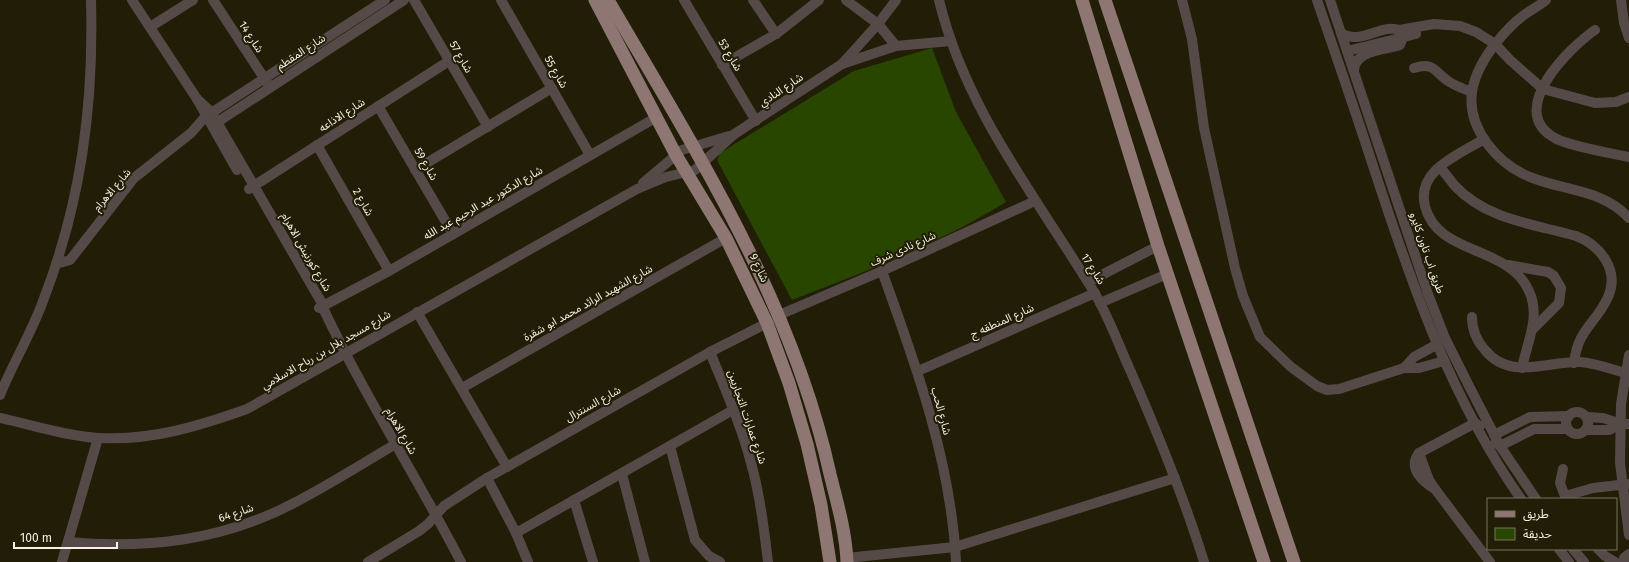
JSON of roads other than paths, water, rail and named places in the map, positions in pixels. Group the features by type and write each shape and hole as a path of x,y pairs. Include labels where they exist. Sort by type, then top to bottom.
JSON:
{"main road":[{"name":"شارع 9","path":"595,0 657,116 676,155 726,238 767,323 789,383 808,444 821,505 830,562"},
{"name":"شارع 9","path":"608,0 737,224 779,315 801,373 826,453 847,560"},
{"path":"1082,0 1167,274 1264,562"},
{"path":"1105,0 1294,562"},
{"path":"719,225 727,221 737,224"}],"street":[{"path":"0,395 16,357 38,314 56,264 72,210 84,143 91,64 91,0"},
{"name":"شارع كورنيش الاهرام","path":"132,0 208,114 322,308"},
{"path":"150,27 194,0"},
{"name":"شارع 14","path":"213,0 267,82"},
{"name":"شارع المقطم","path":"214,124 267,82 385,0"},
{"name":"شارع المقطم","path":"208,114 267,82 404,0"},
{"name":"شارع 57","path":"414,0 488,127"},
{"name":"شارع 55","path":"501,0 590,155"},
{"name":"شارع 53","path":"684,0 756,121"},
{"path":"754,0 776,34"},
{"path":"722,65 776,34 819,0"},
{"path":"846,0 878,24 896,46"},
{"name":"شارع النادي","path":"686,172 695,170 703,164 733,135 842,64 878,24 896,0"},
{"name":"شارع 17","path":"939,0 951,41 989,123 1035,201 1100,303 1154,424 1175,478 1204,562"},
{"path":"1182,0 1192,39 1201,114 1235,268 1243,296 1260,337 1291,367 1317,386 1327,390 1339,389 1404,368 1419,368 1444,361"},
{"path":"1317,0 1417,296 1436,345 1492,454 1520,498"},
{"name":"طريق اب تاون كايرو","path":"1330,0 1428,294 1454,357 1494,435 1535,498"},
{"path":"1546,0 1519,19 1495,44 1485,59 1472,92 1474,116 1484,139 1493,151 1516,170 1530,177 1600,197 1612,203 1629,218"},
{"path":"1621,0 1624,23 1629,38"},
{"path":"1341,33 1351,37 1392,29 1401,33"},
{"path":"1347,51 1365,50 1401,33 1442,30 1458,32 1481,42 1495,44 1515,65 1543,89 1595,103 1616,102 1629,97"},
{"path":"1595,30 1564,56 1537,100 1536,113 1546,132 1560,140 1629,157"},
{"path":"1362,36 1365,50"},
{"name":"شارع النادي","path":"842,64 896,46 951,41"},
{"path":"1354,70 1357,59 1365,50"},
{"name":"شارع الاذاعه","path":"251,187 449,60"},
{"path":"1414,68 1424,66 1434,68 1452,84 1472,92"},
{"path":"415,170 552,88"},
{"name":"شارع 59","path":"378,106 453,234"},
{"name":"شارع الاهرام","path":"56,264 66,263 73,257 134,178 191,133 208,114"},
{"name":"شارع الدكتور عبد الرحيم عبد الله","path":"322,308 389,271 657,116"},
{"name":"شارع الاهرام","path":"191,133 214,124"},
{"name":"شارع النادي","path":"676,155 685,148 733,135"},
{"path":"1484,139 1440,167 1428,178 1424,190 1424,201 1431,221 1447,236 1507,264 1548,272 1559,281 1561,288 1559,303 1532,330"},
{"name":"شارع 2","path":"317,145 389,271"},
{"name":"شارع مسجد بلال بن رباح الاسلامي","path":"637,189 676,155"},
{"path":"1440,167 1456,186 1483,207 1514,221 1576,236 1590,242 1601,252 1610,271 1610,290 1603,305 1583,332 1578,342 1574,363"},
{"name":"شارع مسجد بلال بن رباح الاسلامي","path":"0,418 68,434 98,438 128,438 156,435 181,430 247,409 637,189 666,177 686,172"},
{"name":"شارع نادى شرف","path":"779,315 882,271 1035,201"},
{"name":"شارع الشهيد الرائد محمد ابو شقرة","path":"462,388 726,238"},
{"path":"1088,282 1158,246"},
{"path":"1507,264 1520,276 1530,292 1534,310 1532,330 1522,368"},
{"name":"شارع الحب","path":"882,271 918,371 938,444 955,547 956,562"},
{"path":"1100,303 1167,274"},
{"name":"شارع المنطقه ج","path":"918,371 1095,293"},
{"name":"شارع الاهرام","path":"322,308 344,353 394,445 437,515 461,562"},
{"path":"417,312 507,466"},
{"path":"1472,317 1476,338 1487,353 1500,364 1522,368 1587,363 1625,373"},
{"name":"شارع السنترال","path":"368,562 419,532 453,499 507,466 710,352 767,323"},
{"path":"1404,368 1414,357 1436,345"},
{"name":"شارع عمارات التجاريين","path":"710,352 743,437 756,482 768,562"},
{"path":"1629,355 1621,404 1625,424 1620,463 1626,484 1629,534"},
{"path":"516,533 733,410"},
{"path":"1567,429 1566,422 1573,412 1579,412 1587,417 1609,419 1625,424"},
{"path":"1494,435 1530,417 1569,416"},
{"path":"1475,423 1500,446 1534,430 1567,429 1577,435 1582,434 1589,425 1587,417"},
{"path":"1475,423 1419,453 1416,463 1419,477 1435,489 1490,562"},
{"path":"1586,430 1609,430 1625,424"},
{"path":"62,562 98,438"},
{"name":"شارع 64","path":"68,542 106,546 144,545 182,540 220,532 256,520 291,504 394,445"},
{"path":"670,446 695,540 709,556 720,562"},
{"path":"1563,469 1560,483 1566,497 1588,489 1626,484"},
{"path":"622,474 645,562"},
{"path":"487,478 516,533 528,562"},
{"path":"847,560 955,547 1175,478"},
{"path":"574,500 593,562"},
{"path":"1560,550 1570,562"},
{"path":"1574,550 1584,562"},
{"path":"1599,550 1615,562"},
{"path":"1624,562 1624,558 1629,554"}]}
